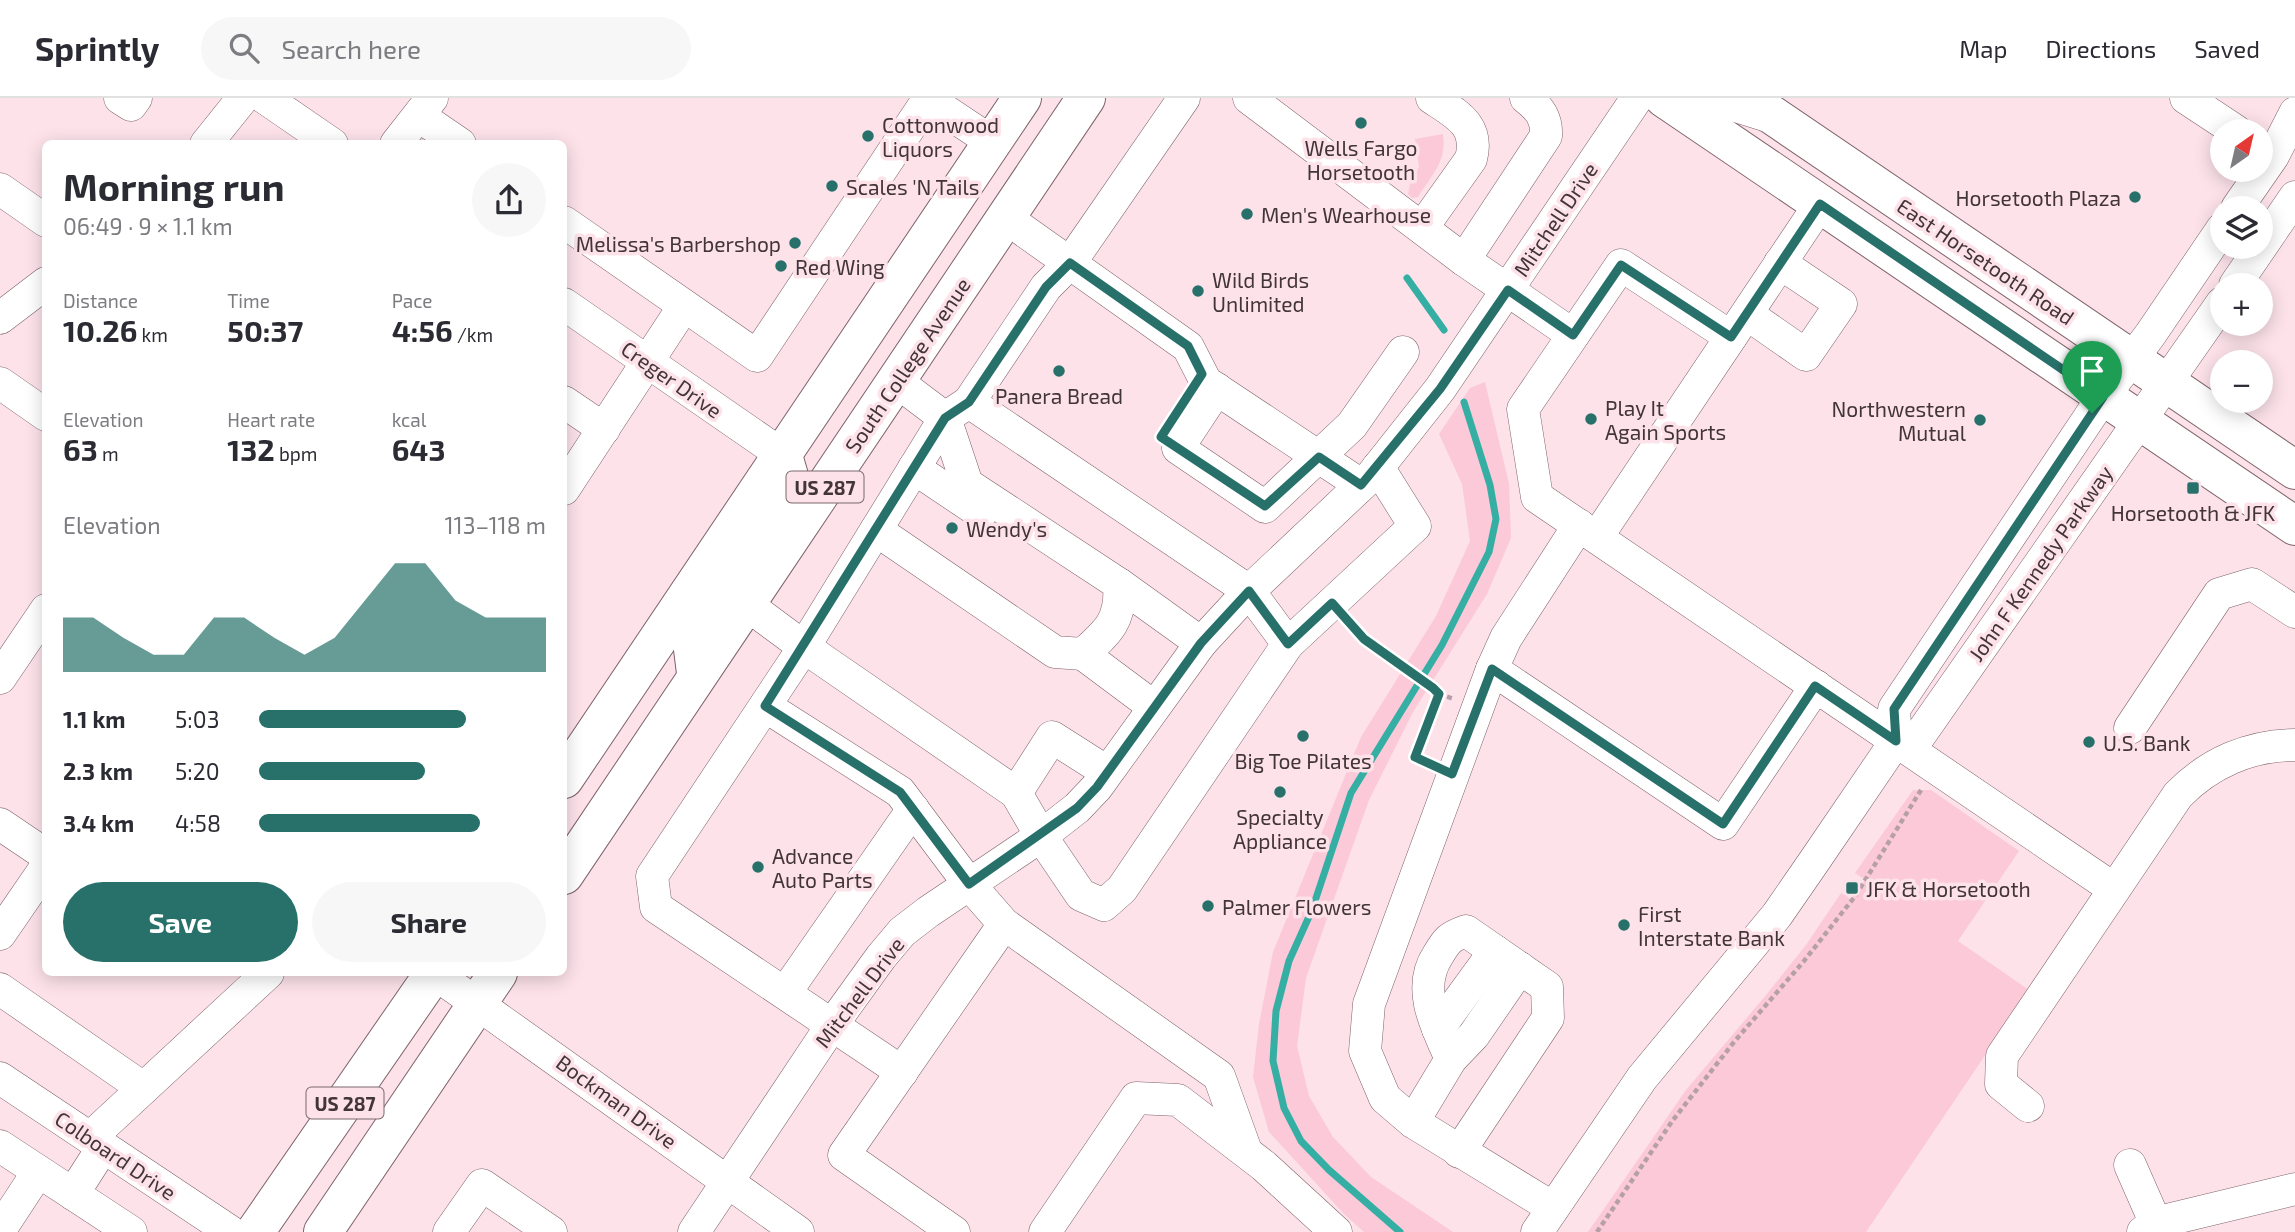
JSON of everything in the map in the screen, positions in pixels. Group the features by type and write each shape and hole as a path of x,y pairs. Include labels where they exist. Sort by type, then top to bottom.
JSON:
{"main road":[{"name":"US 287","path":"567,774 1022,98"},
{"name":"South College Avenue","path":"567,872 1086,98"},
{"path":"1664,98 2295,526"},
{"name":"East Horsetooth Road","path":"1747,98 2295,470"},
{"path":"896,381 887,358 888,349 952,220 958,192"},
{"path":"696,678 693,649 702,619 786,497 789,476 781,453"},
{"name":"US 287","path":"255,1232 432,976"},
{"name":"US 287","path":"323,1232 488,988"}],"street":[{"path":"120,98 131,105 136,98"},
{"path":"209,140 243,98"},
{"path":"265,98 326,140"},
{"path":"567,224 757,356 927,98 992,142"},
{"path":"902,1072 656,907 652,876 804,647 914,468 1046,287 1070,263 1184,98"},
{"path":"1249,98 1464,260 1573,335"},
{"path":"1422,228 1471,159 1474,148 1473,137 1460,117 1432,98"},
{"path":"1464,260 1546,136 1546,124 1541,111 1526,98"},
{"name":"Mitchell Drive","path":"694,1232 832,1025 902,932 1077,808 1107,772 1201,643 1249,591 1370,476 1440,389 1637,98"},
{"path":"1710,98 1779,120"},
{"path":"2186,98 2218,119"},
{"path":"399,140 425,107 456,140"},
{"path":"2246,196 2276,157 2295,113"},
{"path":"2,194 42,218"},
{"path":"2243,273 2295,197"},
{"path":"1545,1220 1459,1152 1413,1122 1385,1098 1365,1051 1368,1004 1452,774 1506,638 1739,325 1820,204"},
{"path":"746,604 1016,793 1081,895 1104,905 1122,889 1288,644 1415,526 1370,476 1319,457 1210,382 1188,346 1006,218"},
{"name":"John F Kennedy Parkway","path":"1545,1220 1642,1078 1777,915 1896,741 1894,709 2103,397 2132,360 2210,246"},
{"path":"1780,263 1841,304 1806,355 1739,325 1621,265 1523,409 1537,497 2114,889"},
{"path":"0,318 42,287"},
{"name":"Creger Drive","path":"567,306 781,453"},
{"path":"567,484 684,306"},
{"name":"John F Kennedy Parkway","path":"1896,741 1920,735 2210,321"},
{"path":"1210,382 1161,437 1265,506 1352,425 1403,352"},
{"path":"896,381 957,410 1249,591 1288,644"},
{"path":"0,383 42,412"},
{"path":"567,404 604,429"},
{"path":"957,410 967,484 1119,584 1201,643"},
{"path":"914,468 1098,592 1101,609 1083,634 1017,626"},
{"path":"876,530 1055,652 1083,654 1154,706"},
{"path":"1083,654 1109,631 1120,601 1119,584"},
{"path":"2130,728 2219,594 2252,584 2295,612"},
{"path":"0,678 42,616"},
{"path":"1492,669 1723,824 1815,686"},
{"path":"765,706 900,792 969,884 1004,924 1219,1076 1246,1152"},
{"path":"1016,793 1052,737 1107,772"},
{"path":"2028,1106 2001,1084 2002,1056 2178,795 2194,778 2216,763 2250,751 2278,745 2295,746"},
{"path":"785,993 913,808"},
{"path":"0,824 42,852"},
{"path":"0,934 42,873"},
{"path":"954,1232 844,1155 1004,924"},
{"path":"1413,1122 1439,1029 1496,951"},
{"path":"1459,1152 1548,1018 1547,987 1496,951"},
{"path":"1439,1029 1474,1035 1496,951"},
{"path":"73,1194 97,1142 143,1088 265,976"},
{"name":"Bockman Drive","path":"445,976 488,988 727,1180 798,1232"},
{"path":"0,989 143,1088"},
{"name":"Colboard Drive","path":"0,1078 231,1232"},
{"path":"1045,1232 1136,1098 1178,1100 1264,1166 1336,1232"},
{"path":"0,1146 131,1232"},
{"path":"2130,1165 2150,1228 2295,1189"},
{"path":"4,1216 38,1172"},
{"path":"449,1232 482,1185 551,1232"}],"path":[{"path":"1332,603 1364,639 1439,694 1415,757 1452,774"},
{"path":"1597,1232 1673,1120 1856,895 1918,798 1924,783"}],"shaded area":[{"path":"1443,134 1441,160 1418,197 1412,198 1408,194 1410,184 1419,167 1415,139"},
{"path":"1485,382 1509,484 1511,538 1487,594 1413,712 1369,800 1306,978 1297,1046 1309,1096 1333,1137 1371,1177 1453,1232 1364,1232 1344,1214 1269,1132 1253,1077 1259,1024 1273,952 1361,737 1436,616 1470,541 1462,484 1439,434 1470,388"},
{"path":"1913,790 1931,790 2019,851 1958,941 2029,990 1866,1232 1588,1232 1686,1090 1806,945 1841,893 1851,899 1865,880 1855,873"}],"waterway":[{"path":"1407,278 1444,330"},
{"path":"1400,1232 1329,1170 1301,1141 1284,1108 1273,1061 1276,1011 1289,961 1312,910 1351,793 1442,645 1489,552 1496,519 1490,485 1464,402"}],"place":[{"name":"Wells Fargo Horsetooth","path":"1361,123"},
{"name":"Cottonwood Liquors","path":"868,136"},
{"name":"Scales 'N Tails","path":"832,186"},
{"name":"Horsetooth Plaza","path":"2135,197"},
{"name":"Men's Wearhouse","path":"1247,214"},
{"name":"Melissa's Barbershop","path":"795,243"},
{"name":"Red Wing","path":"781,266"},
{"name":"Wild Birds Unlimited","path":"1198,291"},
{"name":"Panera Bread","path":"1059,371"},
{"name":"Play It Again Sports","path":"1591,419"},
{"name":"Northwestern Mutual","path":"1980,420"},
{"name":"Horsetooth & JFK","path":"2193,488"},
{"name":"Wendy's","path":"952,528"},
{"name":"Big Toe Pilates","path":"1303,736"},
{"name":"U.S. Bank","path":"2089,742"},
{"name":"Specialty Appliance","path":"1280,792"},
{"name":"Advance Auto Parts","path":"758,867"},
{"name":"JFK & Horsetooth","path":"1852,888"},
{"name":"Palmer Flowers","path":"1208,906"},
{"name":"First Interstate Bank","path":"1624,925"}],"route":[{"path":"1820,204 2103,397 2092,413 1894,709 1896,741 1815,686 1723,824 1492,669 1452,774 1421,761 1415,757 1439,694 1433,688 1364,639 1332,603 1288,644 1249,591 1201,643 1097,787 1077,808 1041,836 969,884 900,792 765,706 945,418 969,402 1046,287 1070,263 1188,346 1202,374 1161,437 1265,506 1319,457 1361,485 1372,475 1440,389 1508,290 1573,335 1621,265 1731,337 1820,204"}]}
